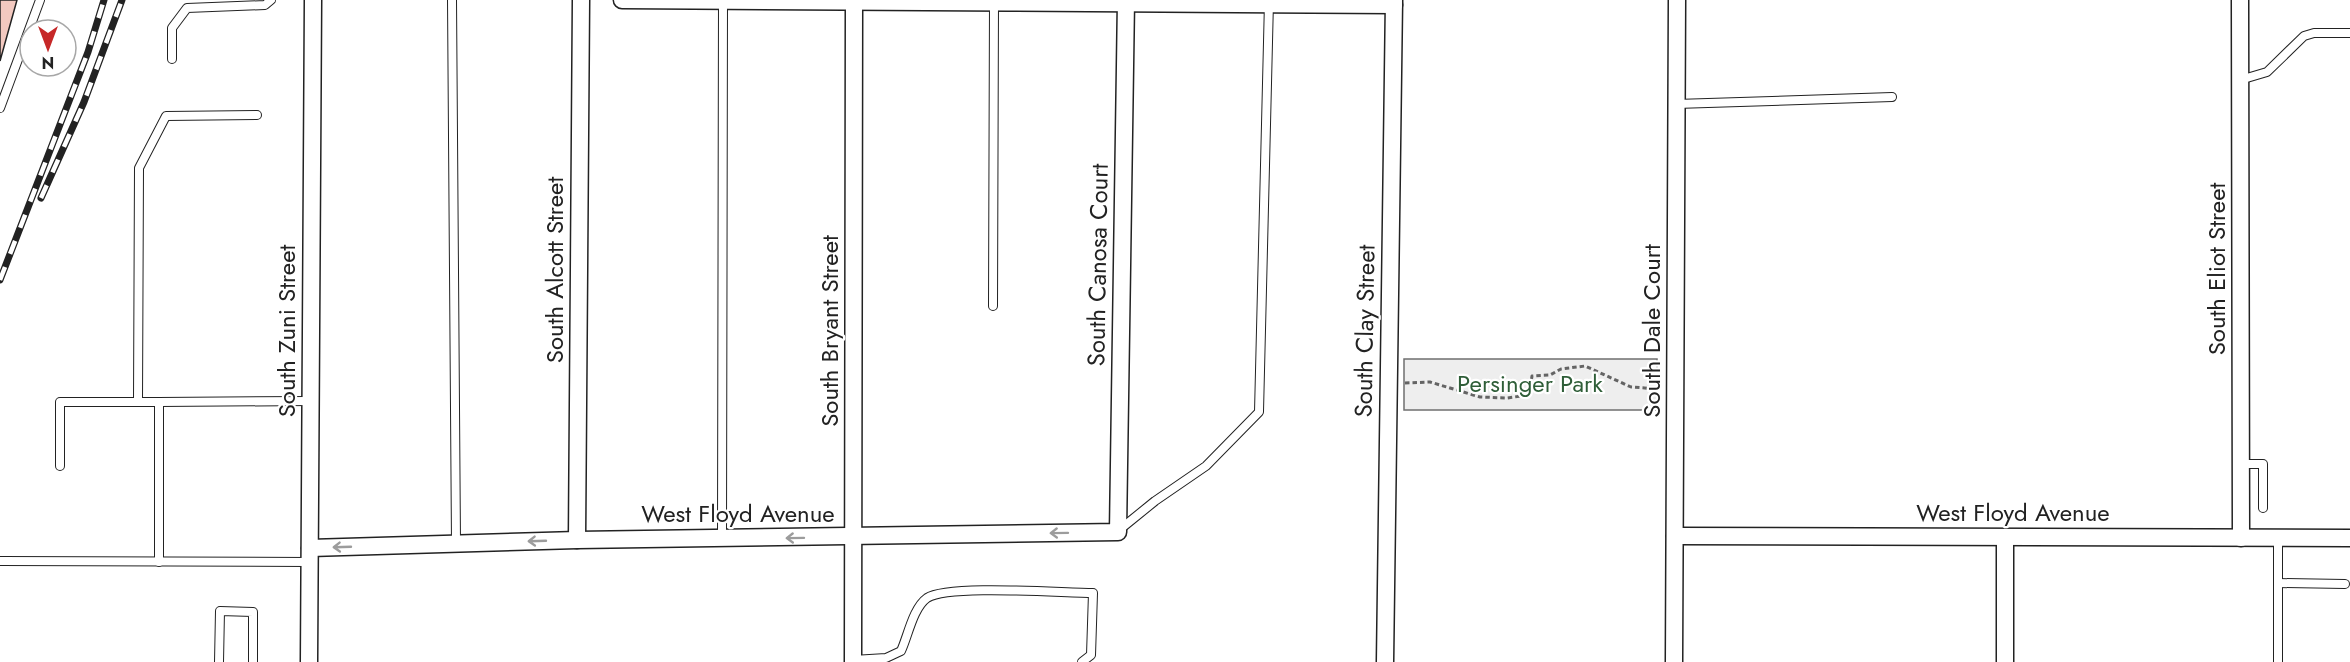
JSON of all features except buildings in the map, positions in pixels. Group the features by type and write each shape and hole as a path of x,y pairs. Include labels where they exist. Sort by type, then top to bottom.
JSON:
{"street":[{"name":"South Zuni Street","path":"309,662 313,0"},
{"name":"South Alcott Street","path":"577,540 581,0"},
{"path":"622,0 1394,3"},
{"name":"South Dale Court","path":"1674,662 1677,0"},
{"name":"South Eliot Street","path":"2240,0 2241,538"},
{"name":"South Canosa Court","path":"1118,532 1126,1"},
{"name":"South Bryant Street","path":"854,2 854,661"},
{"name":"South Clay Street","path":"1385,662 1394,3"},
{"name":"West Floyd Avenue","path":"310,555 456,543 1118,532"},
{"name":"West Floyd Avenue","path":"1675,536 2350,538"},
{"path":"2005,537 2005,662"}],"lane":[{"path":"0,108 40,0"},
{"path":"172,59 172,28 187,8 265,5 271,0"},
{"path":"452,0 456,543"},
{"path":"722,539 723,1"},
{"path":"993,306 994,1"},
{"path":"1118,532 1155,501 1206,466 1259,412 1269,2"},
{"path":"2240,80 2267,72 2304,36 2314,33 2350,33"},
{"path":"1676,104 1892,97"},
{"path":"138,402 139,168 166,116 257,115"},
{"path":"60,466 60,402 311,401"},
{"path":"159,402 159,562"},
{"path":"2241,464 2263,464 2263,508"},
{"path":"2278,538 2278,662"},
{"path":"0,561 159,562 310,555"},
{"path":"2278,583 2345,584"},
{"path":"854,661 893,659 901,651 918,608 927,598 937,593 971,591 1093,593 1091,655 1082,662"},
{"path":"219,662 220,611 253,612 253,662"}],"path":[{"path":"1389,384 1430,382 1480,397 1507,398 1529,395 1532,376 1550,375 1561,369 1585,366 1631,387 1676,390"}],"green space":[{"name":"Persinger Park","path":"1404,359 1657,359 1657,410 1404,410"}],"railway":[{"path":"0,280 88,52 104,0"},
{"path":"41,198 84,102 122,0"}]}
